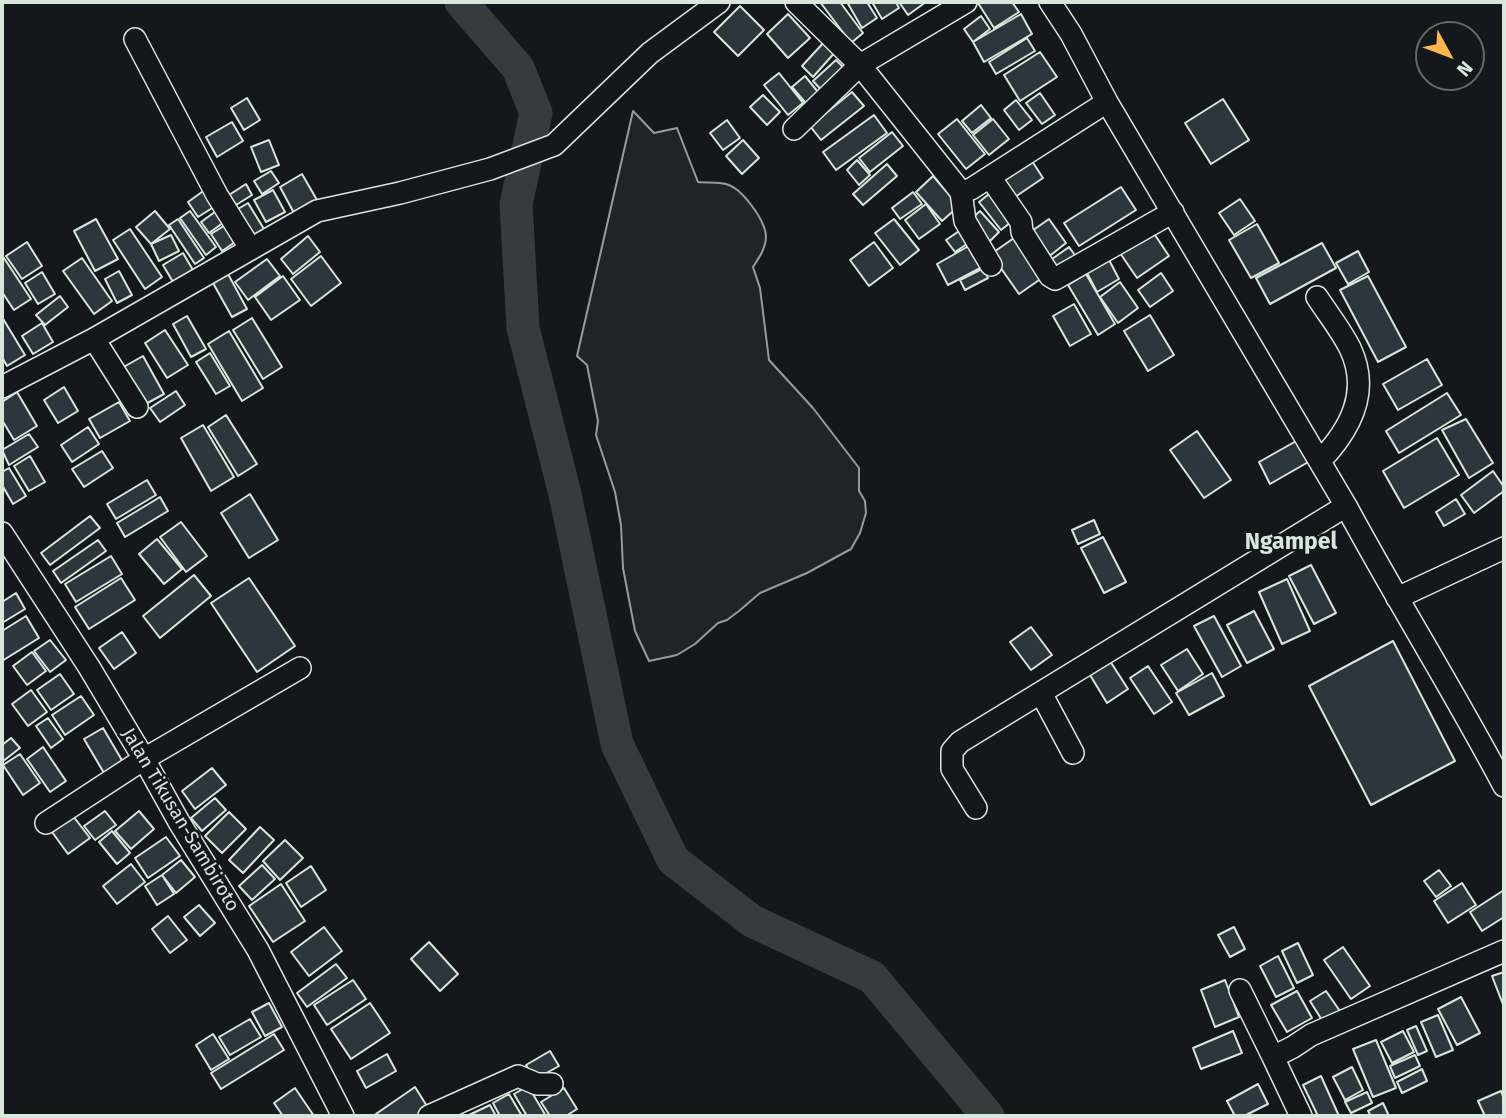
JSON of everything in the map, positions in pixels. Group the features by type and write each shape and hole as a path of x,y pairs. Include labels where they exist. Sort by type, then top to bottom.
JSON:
{"street":[{"path":"2,387 94,339 317,211 490,169 554,145 650,53 719,2"},
{"path":"796,2 860,65 961,192 965,221 991,265"},
{"path":"794,129 860,65 966,2"},
{"path":"1050,2 1320,461 1504,786"},
{"path":"135,38 217,195 250,248"},
{"path":"961,192 990,177 1107,102"},
{"path":"990,177 1021,222 1022,232 1055,279 1173,212"},
{"path":"1317,297 1350,348 1359,385 1355,409 1345,432 1320,461"},
{"path":"94,339 137,407"},
{"path":"976,808 952,769 952,751 960,742 1346,506"},
{"name":"Jalan Tikusan-Sambiroto","path":"2,533 89,667 257,950 344,1116"},
{"path":"1397,598 1504,548"},
{"path":"46,823 144,759 300,668"},
{"path":"1041,693 1073,753"},
{"path":"1273,1057 1311,1035 1504,951"},
{"path":"1240,990 1301,1116"},
{"path":"429,1116 518,1076 537,1084 552,1084"}],"shaded area":[{"path":"633,111 654,133 677,128 698,182 723,183 732,187 757,214 765,229 766,240 753,267 760,288 769,360 813,408 859,468 859,491 865,501 866,513 860,533 851,549 807,573 760,593 677,655 649,661 635,631 623,568 621,525 615,492 596,435 598,421 587,365 577,356"}],"building":[{"path":"820,2 840,2 863,33 851,43"},
{"path":"847,2 867,2 877,18 862,28"},
{"path":"872,2 896,2 899,8 882,19"},
{"path":"899,2 926,2 908,15"},
{"path":"1012,2 1019,12 994,28 978,3"},
{"path":"740,6 764,30 738,56 714,32"},
{"path":"788,14 810,38 788,58 767,34"},
{"path":"1021,14 1032,34 984,62 973,42"},
{"path":"981,16 990,29 973,42 964,29"},
{"path":"1027,38 1035,51 996,74 989,62"},
{"path":"826,40 837,50 813,77 802,66"},
{"path":"1040,52 1057,77 1020,101 1004,75"},
{"path":"836,60 849,73 825,94 813,81"},
{"path":"779,73 803,103 788,115 764,85"},
{"path":"805,76 822,97 810,108 792,87"},
{"path":"852,92 864,106 821,140 810,126"},
{"path":"1040,93 1055,115 1042,124 1026,103"},
{"path":"763,95 780,112 767,125 750,107"},
{"path":"247,98 260,120 244,130 231,108"},
{"path":"1223,99 1249,140 1211,164 1185,123"},
{"path":"1016,100 1032,120 1019,130 1004,110"},
{"path":"981,105 991,118 972,133 962,121"},
{"path":"874,115 887,133 836,170 823,152"},
{"path":"957,119 985,154 966,169 938,134"},
{"path":"993,119 1009,139 989,155 973,135"},
{"path":"727,120 740,138 723,150 710,133"},
{"path":"232,122 243,141 217,157 206,137"},
{"path":"892,132 903,146 870,172 859,158"},
{"path":"269,140 279,165 261,172 251,147"},
{"path":"743,140 759,158 742,174 726,156"},
{"path":"857,160 870,175 859,185 847,170"},
{"path":"1032,161 1043,178 1012,199 1000,182"},
{"path":"887,164 897,176 863,205 853,194"},
{"path":"271,171 279,183 262,194 254,181"},
{"path":"302,174 317,200 294,213 280,187"},
{"path":"933,176 959,206 942,221 916,192"},
{"path":"246,184 252,195 236,205 229,195"},
{"path":"1121,187 1136,210 1079,246 1064,223"},
{"path":"206,189 217,205 198,217 188,202"},
{"path":"273,190 285,212 266,222 254,200"},
{"path":"994,190 1016,218 1001,230 979,202"},
{"path":"913,192 922,204 900,219 892,208"},
{"path":"1240,199 1255,221 1234,235 1219,213"},
{"path":"248,203 264,229 249,238 233,212"},
{"path":"926,204 940,224 919,239 905,220"},
{"path":"219,209 227,220 209,233 201,222"},
{"path":"155,211 170,229 151,244 136,227"},
{"path":"190,211 216,247 206,255 180,218"},
{"path":"980,211 999,232 988,243 968,222"},
{"path":"96,219 118,259 95,271 74,231"},
{"path":"178,219 204,258 195,264 169,225"},
{"path":"894,219 919,250 900,265 875,233"},
{"path":"1049,219 1066,243 1047,258 1029,233"},
{"path":"230,222 241,238 222,251 211,234"},
{"path":"1257,224 1279,263 1251,278 1229,240"},
{"path":"965,227 973,240 955,252 946,240"},
{"path":"130,229 162,277 145,289 113,240"},
{"path":"1153,232 1169,256 1137,278 1120,253"},
{"path":"171,235 179,251 159,261 151,244"},
{"path":"308,236 320,252 293,274 281,259"},
{"path":"1014,238 1042,278 1019,294 991,254"},
{"path":"27,242 42,266 22,279 6,256"},
{"path":"874,242 893,268 869,286 850,260"},
{"path":"974,243 986,265 948,285 937,264"},
{"path":"1322,243 1336,268 1270,304 1256,278"},
{"path":"1069,247 1080,262 1063,275 1052,259"},
{"path":"1358,251 1369,272 1348,284 1336,263"},
{"path":"183,253 193,270 173,282 163,265"},
{"path":"2,255 31,299 14,310 2,292"},
{"path":"321,256 341,283 311,306 291,279"},
{"path":"82,258 112,301 94,314 63,271"},
{"path":"1108,258 1119,279 1097,292 1086,271"},
{"path":"267,259 280,276 248,300 235,282"},
{"path":"984,268 988,278 965,290 960,280"},
{"path":"119,271 132,295 117,303 105,279"},
{"path":"42,272 55,294 38,304 25,283"},
{"path":"1161,273 1173,291 1150,307 1138,290"},
{"path":"228,274 247,309 232,317 213,283"},
{"path":"1086,274 1115,324 1098,335 1068,285"},
{"path":"283,276 300,300 271,320 255,297"},
{"path":"1368,276 1406,347 1378,362 1340,290"},
{"path":"1120,282 1138,308 1118,323 1100,297"},
{"path":"60,296 68,307 45,325 36,315"},
{"path":"1074,304 1091,334 1070,346 1053,316"},
{"path":"1150,315 1174,355 1148,371 1124,331"},
{"path":"187,316 206,349 191,357 173,324"},
{"path":"2,317 25,355 7,366 2,357"},
{"path":"252,318 282,367 263,379 233,330"},
{"path":"42,323 53,342 33,354 22,336"},
{"path":"165,330 188,365 167,378 145,343"},
{"path":"229,331 263,388 242,401 208,344"},
{"path":"210,353 230,386 216,394 196,362"},
{"path":"143,356 164,394 142,406 120,369"},
{"path":"1427,359 1442,385 1398,410 1383,384"},
{"path":"64,387 78,411 58,423 44,400"},
{"path":"176,391 185,405 160,422 150,408"},
{"path":"17,392 37,426 14,440 2,420 2,402"},
{"path":"1447,393 1461,415 1399,453 1386,431"},
{"path":"119,402 130,421 100,438 89,419"},
{"path":"226,415 257,464 238,476 208,427"},
{"path":"1466,419 1493,463 1469,478 1442,430"},
{"path":"203,425 234,477 211,491 181,438"},
{"path":"88,427 99,444 72,462 61,445"},
{"path":"1197,431 1231,480 1204,498 1170,450"},
{"path":"29,434 38,447 9,465 2,450"},
{"path":"1437,438 1459,475 1404,508 1383,471"},
{"path":"1298,440 1310,461 1270,484 1259,462"},
{"path":"102,451 113,468 84,487 72,469"},
{"path":"30,456 45,482 29,491 14,466"},
{"path":"9,468 26,496 13,504 2,485 2,472"},
{"path":"1493,471 1504,491 1474,513 1461,495"},
{"path":"147,480 156,495 116,519 107,504"},
{"path":"250,494 278,540 249,558 221,513"},
{"path":"160,497 168,511 125,537 117,523"},
{"path":"1456,499 1465,514 1444,526 1436,512"},
{"path":"90,516 100,528 50,565 41,553"},
{"path":"1094,520 1100,534 1078,544 1072,530"},
{"path":"181,522 207,556 186,572 160,537"},
{"path":"1103,537 1126,582 1104,593 1081,548"},
{"path":"157,539 182,569 164,584 139,554"},
{"path":"98,540 106,551 61,583 53,571"},
{"path":"111,556 122,574 76,602 65,584"},
{"path":"1311,565 1336,613 1314,624 1289,576"},
{"path":"194,575 211,596 160,638 143,616"},
{"path":"121,578 135,600 89,629 75,607"},
{"path":"249,578 295,646 257,672 211,603"},
{"path":"1287,579 1310,631 1282,644 1259,592"},
{"path":"16,593 25,609 2,623 2,602"},
{"path":"1254,611 1274,649 1247,663 1227,625"},
{"path":"26,616 39,638 2,661 2,631"},
{"path":"1214,616 1241,666 1222,677 1194,626"},
{"path":"1031,627 1052,655 1031,670 1010,642"},
{"path":"122,632 136,653 114,669 99,648"},
{"path":"50,640 66,660 50,672 34,651"},
{"path":"1393,641 1455,761 1371,805 1309,686"},
{"path":"1187,649 1203,674 1178,691 1161,665"},
{"path":"32,652 46,671 27,685 13,666"},
{"path":"1110,661 1128,689 1107,703 1090,675"},
{"path":"1148,666 1172,702 1154,714 1130,678"},
{"path":"1212,673 1224,696 1189,715 1176,693"},
{"path":"60,674 74,694 51,710 37,690"},
{"path":"31,690 47,712 28,726 12,704"},
{"path":"81,696 94,715 65,735 52,715"},
{"path":"48,718 63,739 51,748 36,726"},
{"path":"103,728 123,762 104,773 84,739"},
{"path":"11,738 20,748 2,762 2,745"},
{"path":"43,747 66,781 50,792 27,759"},
{"path":"20,754 40,783 23,795 3,765"},
{"path":"212,768 226,785 195,809 182,791"},
{"path":"215,798 226,810 202,831 191,818"},
{"path":"105,811 116,825 95,840 84,826"},
{"path":"139,811 154,829 131,849 115,831"},
{"path":"229,812 246,829 222,853 205,836"},
{"path":"73,816 90,838 68,854 52,832"},
{"path":"260,827 274,840 243,873 229,860"},
{"path":"112,831 130,853 117,864 99,842"},
{"path":"166,837 180,856 148,878 135,858"},
{"path":"285,840 303,858 280,880 263,861"},
{"path":"181,860 195,877 176,893 162,875"},
{"path":"131,864 145,882 117,904 103,886"},
{"path":"262,865 275,879 252,900 239,886"},
{"path":"311,866 326,890 301,907 286,883"},
{"path":"1439,870 1451,886 1436,897 1424,881"},
{"path":"162,875 174,894 157,905 145,886"},
{"path":"1462,883 1476,905 1448,923 1434,901"},
{"path":"281,884 305,921 273,942 249,906"},
{"path":"1504,890 1504,917 1482,931 1470,912"},
{"path":"199,905 215,923 200,936 184,917"},
{"path":"168,916 187,940 170,953 152,929"},
{"path":"324,927 342,951 309,976 291,952"},
{"path":"1234,927 1245,949 1230,957 1218,935"},
{"path":"429,942 458,974 440,991 411,959"},
{"path":"1298,943 1313,975 1297,983 1282,951"},
{"path":"1343,947 1370,986 1351,999 1324,960"},
{"path":"1278,956 1294,988 1276,997 1260,966"},
{"path":"336,964 347,978 307,1007 297,993"},
{"path":"1504,972 1504,1007 1492,976"},
{"path":"353,980 366,999 327,1025 314,1005"},
{"path":"1225,980 1239,1017 1215,1027 1201,990"},
{"path":"1297,991 1312,1018 1287,1032 1271,1005"},
{"path":"1326,991 1342,1014 1325,1025 1310,1001"},
{"path":"1461,997 1480,1033 1457,1045 1438,1009"},
{"path":"269,1003 282,1027 265,1036 252,1012"},
{"path":"370,1003 390,1033 351,1059 331,1029"},
{"path":"1438,1015 1453,1050 1436,1057 1421,1022"},
{"path":"250,1019 261,1037 230,1055 219,1037"},
{"path":"1416,1026 1427,1051 1418,1055 1407,1030"},
{"path":"1233,1031 1242,1053 1201,1069 1193,1048"},
{"path":"1403,1031 1414,1052 1392,1063 1381,1042"},
{"path":"213,1034 229,1059 211,1070 196,1045"},
{"path":"274,1034 284,1050 221,1089 211,1073"},
{"path":"1376,1040 1396,1088 1373,1097 1353,1049"},
{"path":"550,1051 559,1066 534,1080 526,1065"},
{"path":"387,1054 396,1071 366,1088 357,1071"},
{"path":"1415,1055 1420,1066 1395,1078 1390,1066"},
{"path":"1352,1067 1363,1090 1345,1100 1333,1077"},
{"path":"1422,1069 1427,1081 1402,1093 1397,1082"},
{"path":"1321,1076 1339,1116 1318,1116 1303,1085"},
{"path":"1258,1084 1268,1104 1244,1116 1235,1116 1227,1101"},
{"path":"528,1086 546,1116 527,1116 514,1094"},
{"path":"415,1087 430,1111 422,1116 373,1116"},
{"path":"295,1088 314,1116 283,1116 274,1103"},
{"path":"564,1088 577,1109 566,1116 550,1116 541,1102"},
{"path":"1501,1091 1504,1116 1485,1116 1478,1101"},
{"path":"1367,1092 1372,1103 1351,1113 1345,1102"},
{"path":"509,1094 522,1116 500,1116 493,1103"},
{"path":"1383,1103 1389,1116 1371,1116 1368,1111"},
{"path":"490,1105 496,1116 469,1115"}],"waterway":[{"path":"461,2 518,68 536,113 516,204 523,328 565,494 617,744 673,860 752,921 872,977 988,1116"}],"district":[{"name":"Ngampel","path":"1291,543"}]}
